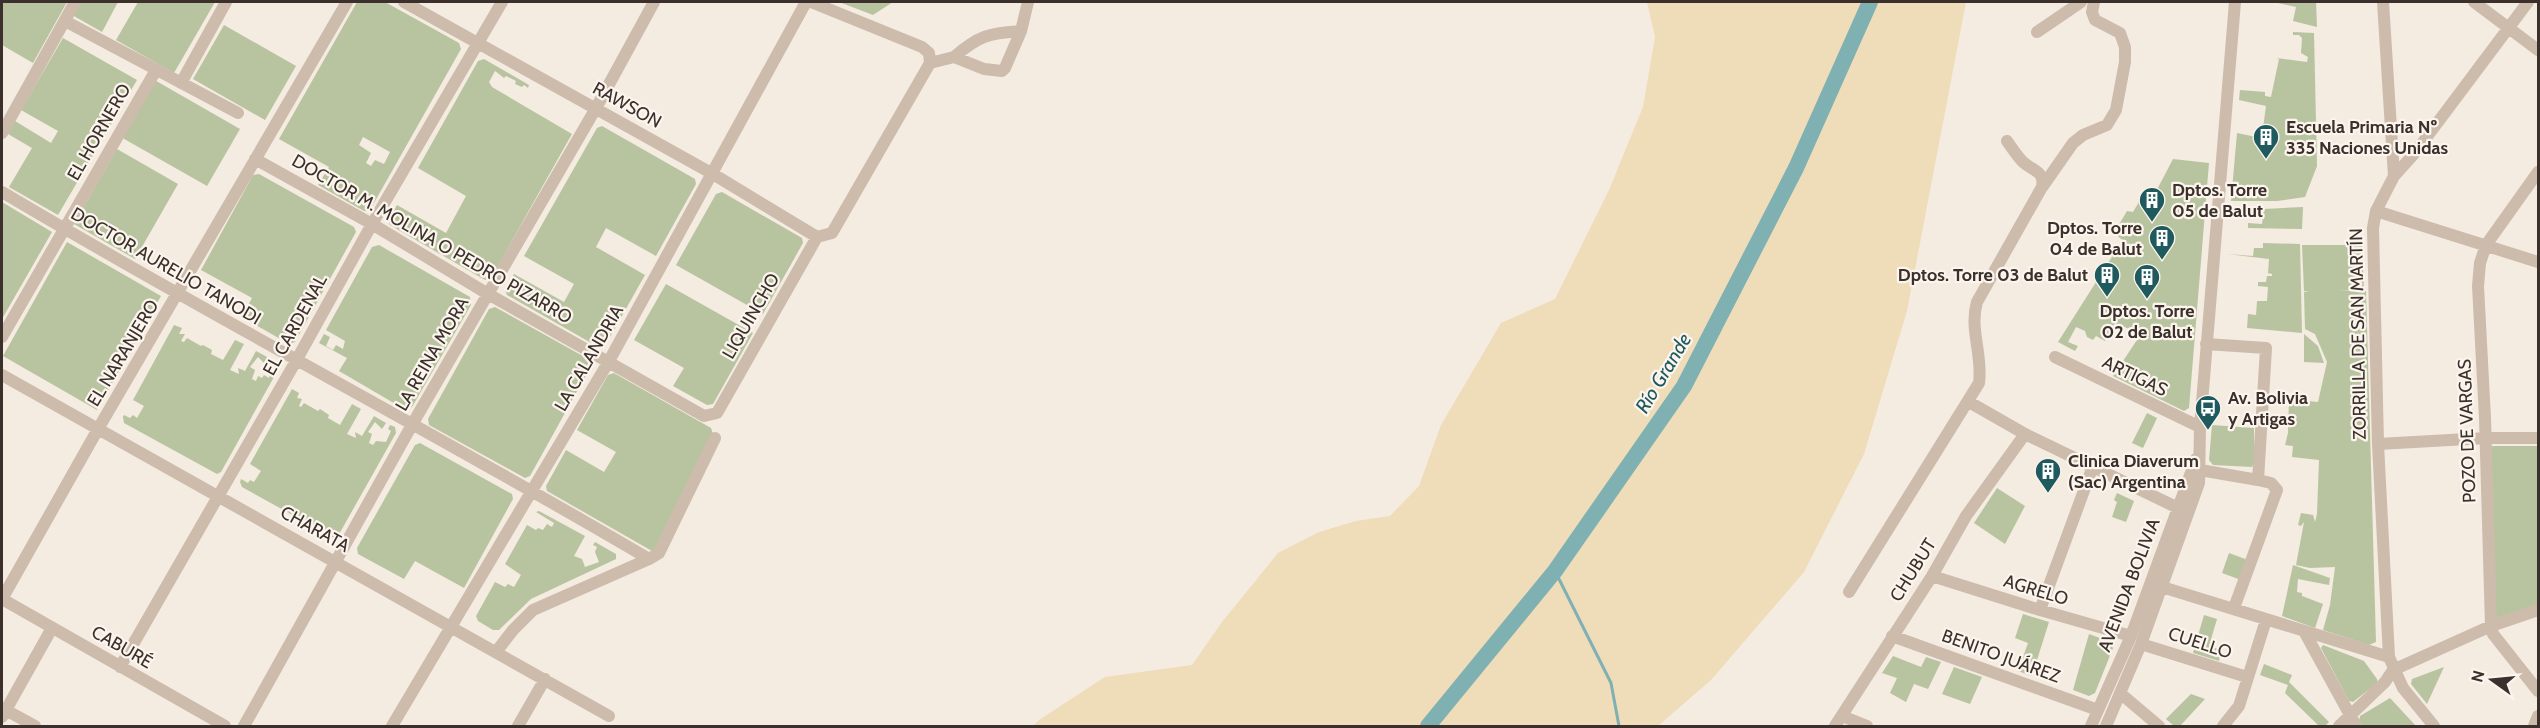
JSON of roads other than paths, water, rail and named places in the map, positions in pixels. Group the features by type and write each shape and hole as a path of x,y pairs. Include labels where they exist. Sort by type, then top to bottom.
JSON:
{"street":[{"path":"2,133 75,2"},
{"path":"181,84 226,2"},
{"name":"EL NARANJERO","path":"2,599 98,429 179,294 347,2"},
{"name":"RAWSON","path":"404,2 713,174 817,237"},
{"name":"EL CARDENAL","path":"120,667 372,224 502,2"},
{"name":"LA REINA MORA","path":"244,726 413,423 596,108 654,2"},
{"name":"LA CALANDRIA","path":"392,726 609,361 806,2"},
{"path":"954,57 984,69 1002,71 1021,31 1028,2"},
{"path":"2037,32 2081,2"},
{"path":"1849,592 1980,383 1981,368 1973,326 1973,314 1977,302 2042,187 2073,143 2083,135 2107,125 2116,110 2125,62 2125,46 2121,33 2095,20 2092,12 2094,2"},
{"name":"AVENIDA BOLIVIA","path":"2091,726 2162,587 2199,483 2198,455 2206,344 2235,2"},
{"path":"2474,2 2538,50"},
{"name":"ZORRILLA DE SAN MARTÍN","path":"2434,726 2403,688 2393,670 2390,657 2378,444 2373,228 2376,211 2394,176 2414,154 2528,2"},
{"path":"817,237 832,233 930,63 929,53 922,47 820,3"},
{"path":"2385,3 2394,176"},
{"path":"65,21 238,113"},
{"path":"930,63 954,57 969,44 991,33 1021,31"},
{"name":"EL HORNERO","path":"2,337 156,70"},
{"path":"2007,141 2022,161 2040,172 2044,179 2042,187"},
{"name":"DOCTOR M. MOLINA O PEDRO PIZARRO","path":"255,159 372,224 488,294 693,411 704,416 717,413"},
{"name":"POZO DE VARGAS","path":"2490,626 2486,438 2478,286 2480,262 2486,245 2538,172"},
{"name":"DOCTOR AURELIO TANODI","path":"2,192 296,361 654,556"},
{"path":"2376,211 2538,262"},
{"name":"LIQUINCHO","path":"717,413 817,237"},
{"path":"2206,344 2265,348 2258,480"},
{"name":"ARTIGAS","path":"2055,357 2200,427"},
{"name":"CHARATA","path":"2,378 218,495 609,716"},
{"path":"1969,402 2025,434 2178,508"},
{"name":"CHUBUT","path":"1839,721 1932,576 1966,516 2025,434"},
{"path":"496,652 533,610 654,556 715,438"},
{"path":"2378,444 2486,438 2538,438"},
{"name":"AVENIDA BOLIVIA","path":"2106,726 2120,693 2178,508 2198,455"},
{"path":"2040,610 2093,466"},
{"path":"2200,471 2271,483 2277,490 2234,608"},
{"name":"AGRELO","path":"1932,576 2136,640"},
{"path":"2162,587 2390,657"},
{"name":"CABURÉ","path":"2,599 120,667 210,723 225,726"},
{"path":"2339,726 2385,682 2393,670 2490,626 2538,610"},
{"path":"2223,726 2239,706 2266,620"},
{"path":"2490,626 2493,634 2538,692"},
{"path":"35,726 3,712 52,628"},
{"path":"2304,631 2356,726"},
{"name":"BENITO JUÁREZ","path":"1892,636 2098,710"},
{"name":"CUELLO","path":"2136,640 2247,678"},
{"path":"518,726 545,680"},
{"path":"2120,693 2159,726"},
{"path":"2534,726 2538,716"},
{"path":"1839,721 1867,726"}],"waterway":[{"name":"Río Grande","path":"1428,726 1555,571 1684,386 1796,168 1870,2"},
{"path":"1555,571 1611,683 1619,726"}],"place":[{"name":"Escuela Primaria Nº 335 Naciones Unidas","path":"2266,160"},
{"name":"Dptos. Torre 05 de Balut","path":"2152,223"},
{"name":"Dptos. Torre 04 de Balut","path":"2162,261"},
{"name":"Dptos. Torre 03 de Balut","path":"2107,298"},
{"name":"Dptos. Torre 02 de Balut","path":"2147,300"},
{"name":"Av. Bolivia y Artigas","path":"2208,431"},
{"name":"Clinica Diaverum (Sac) Argentina","path":"2048,494"}]}
